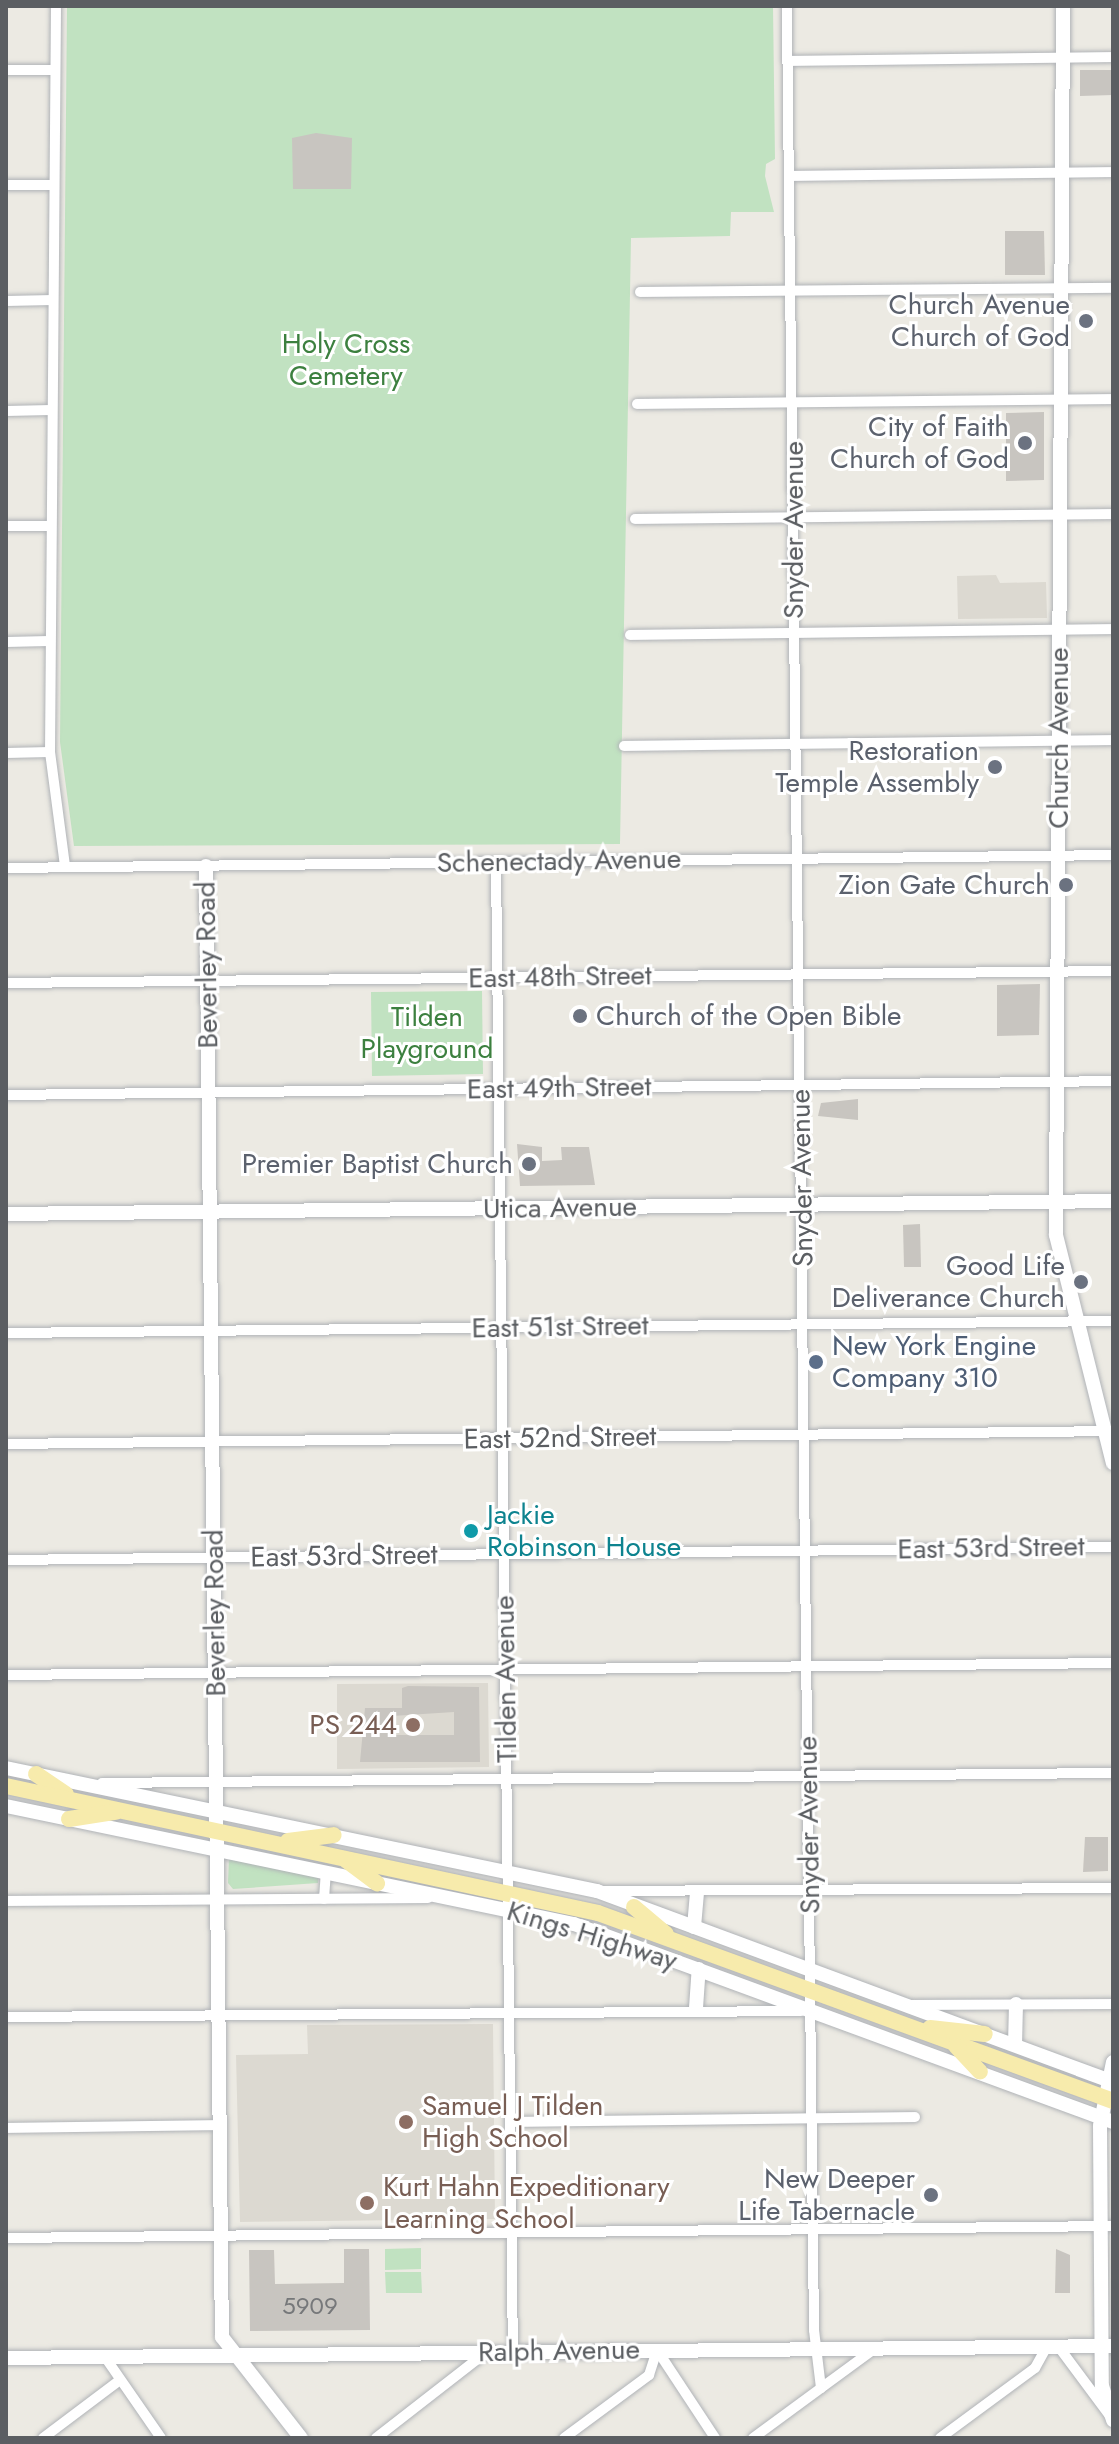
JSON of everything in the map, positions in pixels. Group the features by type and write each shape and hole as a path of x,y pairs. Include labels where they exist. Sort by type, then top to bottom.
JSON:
{"main road":[{"path":"36,1774 74,1799"},
{"name":"Kings Highway","path":"6,1786 598,1913 1109,2100"},
{"path":"69,1819 128,1810"},
{"path":"275,1842 334,1835"},
{"path":"341,1856 377,1883"},
{"path":"634,1907 673,1940"},
{"path":"905,2025 985,2034"},
{"path":"952,2042 980,2072"}],"street":[{"path":"56,6 50,752 65,866"},
{"name":"Snyder Avenue","path":"787,6 814,2228 821,2388"},
{"name":"Church Avenue","path":"1063,6 1056,1235 1111,1431 1113,1463"},
{"path":"788,61 1113,57"},
{"path":"6,70 55,70"},
{"path":"791,176 1113,172"},
{"path":"6,185 54,185"},
{"path":"640,292 1113,288"},
{"path":"6,301 53,300"},
{"path":"637,404 1113,399"},
{"path":"6,411 51,410"},
{"path":"635,519 1113,514"},
{"path":"6,526 50,526"},
{"path":"630,635 1113,629"},
{"path":"6,642 49,641"},
{"path":"624,746 1113,740"},
{"path":"6,753 50,752"},
{"name":"Schenectady Avenue","path":"6,868 1113,855"},
{"name":"Tilden Avenue","path":"496,862 513,2352"},
{"name":"Beverley Road","path":"206,866 222,2337 301,2438"},
{"name":"East 48th Street","path":"6,983 1113,971"},
{"name":"East 49th Street","path":"6,1095 1113,1081"},
{"name":"Utica Avenue","path":"6,1214 1113,1201"},
{"name":"East 51st Street","path":"6,1333 1113,1321"},
{"name":"East 52nd Street","path":"6,1444 1111,1431"},
{"name":"East 53rd Street","path":"6,1560 1113,1547"},
{"path":"6,1675 1113,1663"},
{"name":"Kings Highway","path":"6,1768 597,1891 1111,2081"},
{"path":"84,1783 1113,1773"},
{"name":"Kings Highway","path":"6,1806 574,1924 1107,2120"},
{"path":"324,1899 326,1872"},
{"path":"597,1891 1113,1888"},
{"path":"694,1927 697,1892"},
{"path":"6,1901 452,1898"},
{"path":"696,2008 699,1969"},
{"path":"1015,2045 1016,2004"},
{"path":"904,2006 1113,2004"},
{"path":"6,2017 696,2008 811,2011"},
{"path":"1112,2418 1107,2346 1107,2120 1113,2062"},
{"path":"512,2122 915,2117"},
{"path":"6,2128 220,2125"},
{"path":"6,2238 1107,2226"},
{"path":"940,2438 1035,2368 1052,2346 1112,2418"},
{"name":"Ralph Avenue","path":"6,2358 1107,2346"},
{"path":"753,2438 875,2348"},
{"path":"564,2438 649,2375 657,2350"},
{"path":"657,2350 715,2438"},
{"path":"376,2438 486,2352"},
{"path":"105,2357 161,2438"},
{"path":"43,2438 120,2380"}],"shaded area":[{"path":"996,575 1000,583 1046,582 1047,618 958,619 957,576"},
{"name":"PS 244","path":"488,1683 489,1767 337,1769 337,1684"},
{"path":"493,2024 495,2219 240,2222 236,2055 308,2054 307,2025"}],"green space":[{"name":"Holy Cross Cemetery","path":"67,6 773,6 775,159 766,164 765,176 774,212 731,212 730,236 631,238 620,844 74,846 60,742"},
{"name":"Tilden Playground","path":"482,991 483,1074 372,1076 371,992"},
{"path":"229,1857 318,1877 318,1883 233,1889 228,1883"},
{"path":"421,2248 421,2269 385,2270 385,2249"},
{"path":"385,2272 421,2272 422,2293 386,2293"}],"building":[{"path":"1080,70 1113,70 1113,95 1080,96"},
{"path":"316,133 352,138 351,189 293,189 292,138"},
{"path":"1005,231 1044,231 1045,275 1005,275"},
{"name":"City of Faith Church of God","path":"1044,412 1044,480 1006,481 1006,413"},
{"path":"1040,984 1039,1035 997,1036 997,985"},
{"path":"858,1099 858,1120 818,1116 821,1103"},
{"path":"517,1144 542,1147 542,1161 562,1160 561,1147 589,1147 595,1185 520,1186"},
{"path":"920,1224 921,1267 904,1267 903,1225"},
{"path":"479,1687 480,1762 360,1762 365,1708 402,1708 402,1688","holes":["454,1712 454,1735 392,1735 392,1716"]},
{"path":"1085,1837 1108,1837 1108,1871 1083,1872"},
{"path":"344,2249 369,2249 370,2330 250,2331 249,2250 274,2250 275,2284 344,2283"},
{"path":"1056,2249 1070,2255 1070,2293 1055,2293"}],"place":[{"name":"Church Avenue Church of God","path":"1086,321"},
{"name":"City of Faith Church of God","path":"1025,443"},
{"name":"Restoration Temple Assembly","path":"995,767"},
{"name":"Zion Gate Church","path":"1066,885"},
{"name":"Church of the Open Bible","path":"580,1016"},
{"name":"Premier Baptist Church","path":"529,1164"},
{"name":"Good Life Deliverance Church","path":"1081,1282"},
{"name":"New York Engine Company 310","path":"816,1362"},
{"name":"Jackie Robinson House","path":"471,1531"},
{"name":"PS 244","path":"413,1725"},
{"name":"Samuel J Tilden High School","path":"406,2122"},
{"name":"New Deeper Life Tabernacle","path":"931,2195"},
{"name":"Kurt Hahn Expeditionary Learning School","path":"367,2203"}]}
